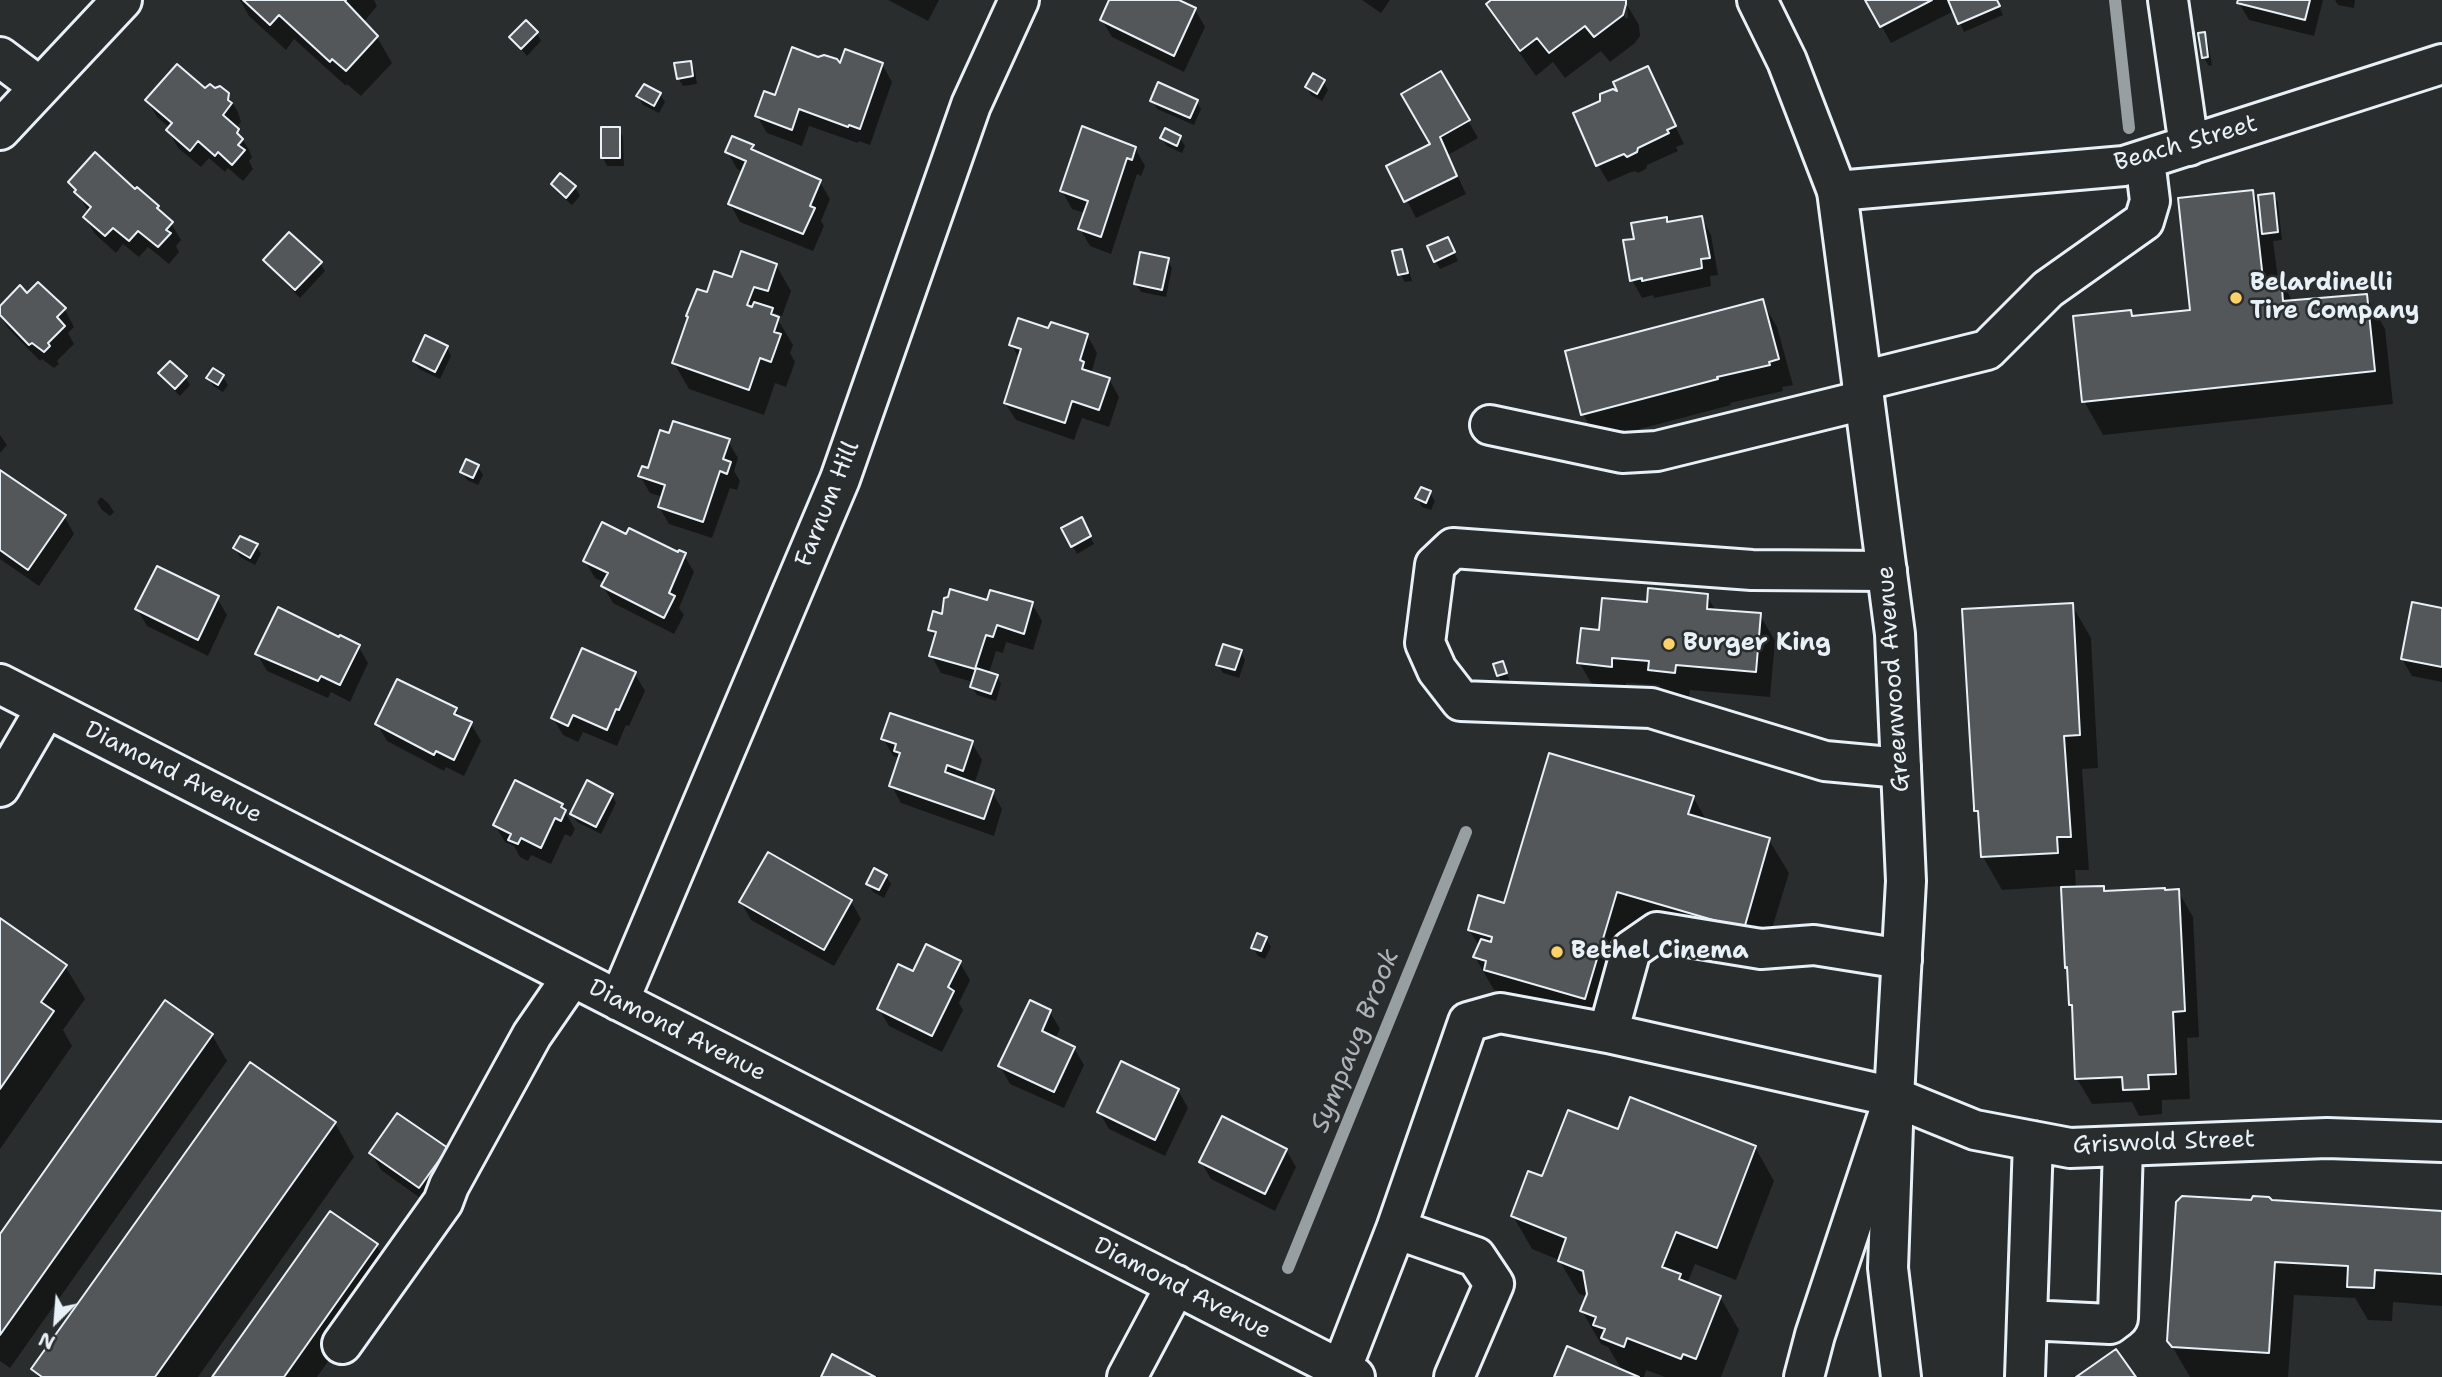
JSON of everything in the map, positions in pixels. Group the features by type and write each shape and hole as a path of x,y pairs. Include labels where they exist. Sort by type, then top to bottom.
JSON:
{"street":[{"path":"0,130 122,0"},
{"name":"Farnum Hill","path":"619,1001 840,479 971,105 1019,0"},
{"name":"Greenwood Avenue","path":"1757,0 1787,61 1837,191 1895,634 1906,881 1888,1268 1901,1377"},
{"path":"2168,0 2189,146"},
{"path":"0,57 40,87"},
{"name":"Beach Street","path":"1837,191 2124,166 2442,64"},
{"path":"1490,425 1622,453 1657,451 1863,391 1987,350 2048,289 2144,221 2150,201 2144,160"},
{"path":"1887,571 1752,570 1453,548 1435,565 1425,643 1437,670 1461,701 1651,708 1825,761 1901,768"},
{"name":"Diamond Avenue","path":"0,684 1348,1373"},
{"path":"0,787 46,708"},
{"path":"1608,1033 1632,950 1657,932 1761,948 1814,945 1902,959"},
{"path":"342,1344 443,1202 449,1186 532,1035 572,977"},
{"name":"Griswold Street","path":"1396,1229 1468,1022 1500,1013 1608,1033 1894,1097 1975,1130 2070,1148 2326,1138 2442,1142"},
{"path":"1804,1377 1815,1335 1894,1097"},
{"path":"2025,1377 2034,1141"},
{"path":"2027,1320 2110,1324 2118,1318 2123,1146"},
{"path":"1348,1373 1396,1229 1476,1257 1494,1284 1454,1377"},
{"path":"1127,1377 1176,1285"}],"building":[{"path":"243,0 346,0 378,36 346,71 332,59 330,62 279,15 270,25"},
{"path":"1109,0 1179,0 1196,8 1174,56 1100,20"},
{"path":"1491,0 1626,0 1626,4 1623,15 1594,37 1585,26 1549,53 1537,38 1520,51 1486,4"},
{"path":"1865,0 1932,0 1880,27"},
{"path":"1948,0 1997,0 2000,6 1958,24"},
{"path":"2238,0 2310,0 2305,20 2237,3"},
{"path":"526,20 538,32 521,49 509,37"},
{"path":"2205,32 2208,57 2202,58 2198,33"},
{"path":"792,47 818,57 824,55 837,59 840,63 845,49 883,63 860,129 799,109 792,130 755,116 764,91 775,95"},
{"path":"691,61 693,76 677,79 674,63"},
{"path":"177,64 205,88 210,84 215,88 220,86 229,93 228,100 232,103 223,115 239,129 237,133 243,139 238,145 245,150 232,165 218,152 215,156 198,141 190,151 166,130 172,123 145,100"},
{"path":"1648,66 1676,126 1667,130 1669,133 1638,148 1637,152 1627,157 1624,154 1596,166 1573,113 1600,101 1600,94 1613,89 1617,91 1613,82"},
{"path":"1441,71 1470,120 1440,137 1457,176 1404,202 1386,166 1430,144 1401,94"},
{"path":"1313,73 1325,80 1317,94 1305,87"},
{"path":"1158,82 1198,100 1190,118 1150,101"},
{"path":"644,84 661,93 654,106 636,96"},
{"path":"1082,126 1136,147 1132,160 1127,158 1101,237 1078,229 1088,201 1060,191"},
{"path":"601,127 620,127 620,158 601,158"},
{"path":"1165,128 1181,136 1177,146 1160,138"},
{"path":"732,136 754,145 751,149 821,180 810,206 815,208 803,234 728,204 746,161 725,152"},
{"path":"95,152 135,189 137,187 159,206 157,208 173,222 166,230 171,233 158,247 138,231 129,241 113,228 105,236 83,217 91,207 74,192 76,190 68,182"},
{"path":"560,173 576,186 566,198 551,184"},
{"name":"Belardinelli Tire Company","path":"2253,190 2263,279 2281,277 2283,301 2367,294 2375,371 2082,402 2073,316 2131,310 2132,316 2190,310 2178,198"},
{"path":"2274,193 2278,232 2262,234 2258,195"},
{"path":"1702,216 1710,258 1701,259 1702,268 1642,281 1642,278 1630,281 1623,240 1634,239 1631,223 1667,217 1667,222"},
{"path":"289,232 322,262 295,290 263,260"},
{"path":"1448,237 1455,252 1434,262 1427,246"},
{"path":"1402,249 1408,273 1398,275 1392,251"},
{"path":"741,251 777,264 768,291 754,287 747,305 752,307 754,302 773,308 771,314 779,317 774,332 781,334 771,362 760,358 749,390 672,363 697,289 707,292 714,271 732,277"},
{"path":"1140,252 1169,258 1162,290 1134,284"},
{"path":"38,282 66,308 57,317 65,326 48,343 50,346 44,352 32,343 29,345 0,315 0,306 20,285 27,293"},
{"path":"1763,299 1779,359 1769,362 1770,365 1581,415 1565,351"},
{"path":"1018,318 1048,328 1051,322 1088,334 1080,360 1084,362 1082,369 1110,378 1099,410 1072,401 1065,423 1004,403 1021,349 1009,345"},
{"path":"425,335 448,346 435,372 413,361"},
{"path":"170,361 187,376 175,389 158,373"},
{"path":"213,368 224,375 218,385 206,378"},
{"path":"673,421 730,439 723,459 731,462 727,474 720,471 703,522 658,507 665,485 638,476 642,466 648,468 660,430 669,433"},
{"path":"466,459 479,465 473,478 460,472"},
{"path":"0,470 66,515 28,570 0,550"},
{"path":"1421,487 1431,491 1426,503 1415,498"},
{"path":"1082,517 1091,536 1071,547 1061,528"},
{"path":"602,522 626,534 629,528 678,552 679,550 686,553 669,593 675,596 664,618 601,586 608,573 583,561"},
{"path":"240,536 258,544 250,558 233,548"},
{"path":"157,566 219,596 198,640 135,609"},
{"name":"Burger King","path":"1648,588 1708,594 1707,609 1761,613 1756,672 1676,665 1675,673 1648,670 1649,661 1612,658 1612,667 1577,663 1581,628 1599,630 1602,598 1647,602"},
{"path":"950,589 987,600 990,590 1033,602 1024,634 997,625 993,637 986,635 975,669 929,656 936,632 928,630 933,611 942,614 944,598 948,597"},
{"path":"2412,602 2442,608 2442,667 2401,659"},
{"path":"2073,603 2080,735 2064,736 2071,837 2057,837 2058,853 1981,857 1978,811 1974,811 1962,609"},
{"path":"278,607 360,645 340,685 321,676 318,681 255,654"},
{"path":"1223,644 1242,650 1235,670 1216,665"},
{"path":"582,648 636,672 607,730 573,715 568,726 551,718"},
{"path":"1503,661 1507,673 1497,676 1493,664"},
{"path":"976,668 998,675 991,694 970,687"},
{"path":"397,679 457,708 454,714 472,722 454,760 436,751 434,755 375,724"},
{"path":"890,713 973,741 963,771 947,765 945,772 994,790 984,819 889,786 900,753 894,751 896,744 881,739"},
{"path":"1549,753 1694,796 1688,814 1770,838 1744,929 1617,892 1585,999 1484,970 1486,961 1473,957 1481,939 1491,942 1492,937 1468,930 1478,895 1504,903"},
{"path":"515,780 563,804 561,807 566,810 561,821 555,818 541,848 521,838 518,844 508,840 511,834 493,825"},
{"path":"587,780 613,794 596,827 570,814"},
{"path":"768,852 852,900 824,950 739,902"},
{"path":"874,868 887,875 879,890 866,884"},
{"path":"2104,886 2104,891 2179,889 2185,1011 2173,1012 2176,1074 2148,1075 2149,1089 2123,1090 2122,1077 2075,1079 2072,1005 2069,1005 2067,967 2065,968 2061,887"},
{"path":"0,918 67,965 41,1002 54,1011 0,1089"},
{"path":"1257,933 1267,937 1261,951 1251,948"},
{"path":"926,944 961,961 948,987 954,991 932,1036 877,1009 898,964 913,971"},
{"path":"165,1000 213,1034 0,1335 0,1234"},
{"path":"1030,1000 1051,1010 1042,1031 1075,1047 1054,1092 998,1066"},
{"path":"1121,1061 1179,1089 1155,1140 1097,1112"},
{"path":"250,1062 336,1122 155,1377 42,1377 31,1369"},
{"path":"1630,1097 1756,1146 1717,1248 1676,1232 1662,1267 1681,1274 1679,1279 1721,1296 1696,1359 1683,1354 1681,1359 1627,1338 1624,1347 1601,1338 1605,1329 1593,1325 1596,1317 1580,1311 1587,1294 1583,1271 1558,1261 1566,1238 1511,1216 1528,1171 1542,1176 1568,1110 1618,1129"},
{"path":"397,1113 448,1148 419,1188 369,1153"},
{"path":"1222,1116 1287,1149 1265,1194 1199,1162"},
{"path":"2182,1196 2251,1200 2253,1196 2269,1197 2272,1200 2442,1211 2442,1274 2375,1270 2374,1288 2347,1287 2348,1266 2275,1262 2269,1353 2172,1347 2167,1341 2176,1202"},
{"path":"330,1211 378,1244 284,1377 212,1377"},
{"path":"1567,1346 1639,1377 1554,1377"},
{"path":"2116,1349 2136,1377 2076,1377"},
{"path":"832,1354 875,1377 821,1377"}],"waterway":[{"name":"Sympaug Brook","path":"2115,0 2129,128"},
{"name":"Sympaug Brook","path":"1288,1268 1466,832"}],"place":[{"name":"Belardinelli Tire Company","path":"2236,298"},
{"name":"Burger King","path":"1669,644"},
{"name":"Bethel Cinema","path":"1557,952"}]}
